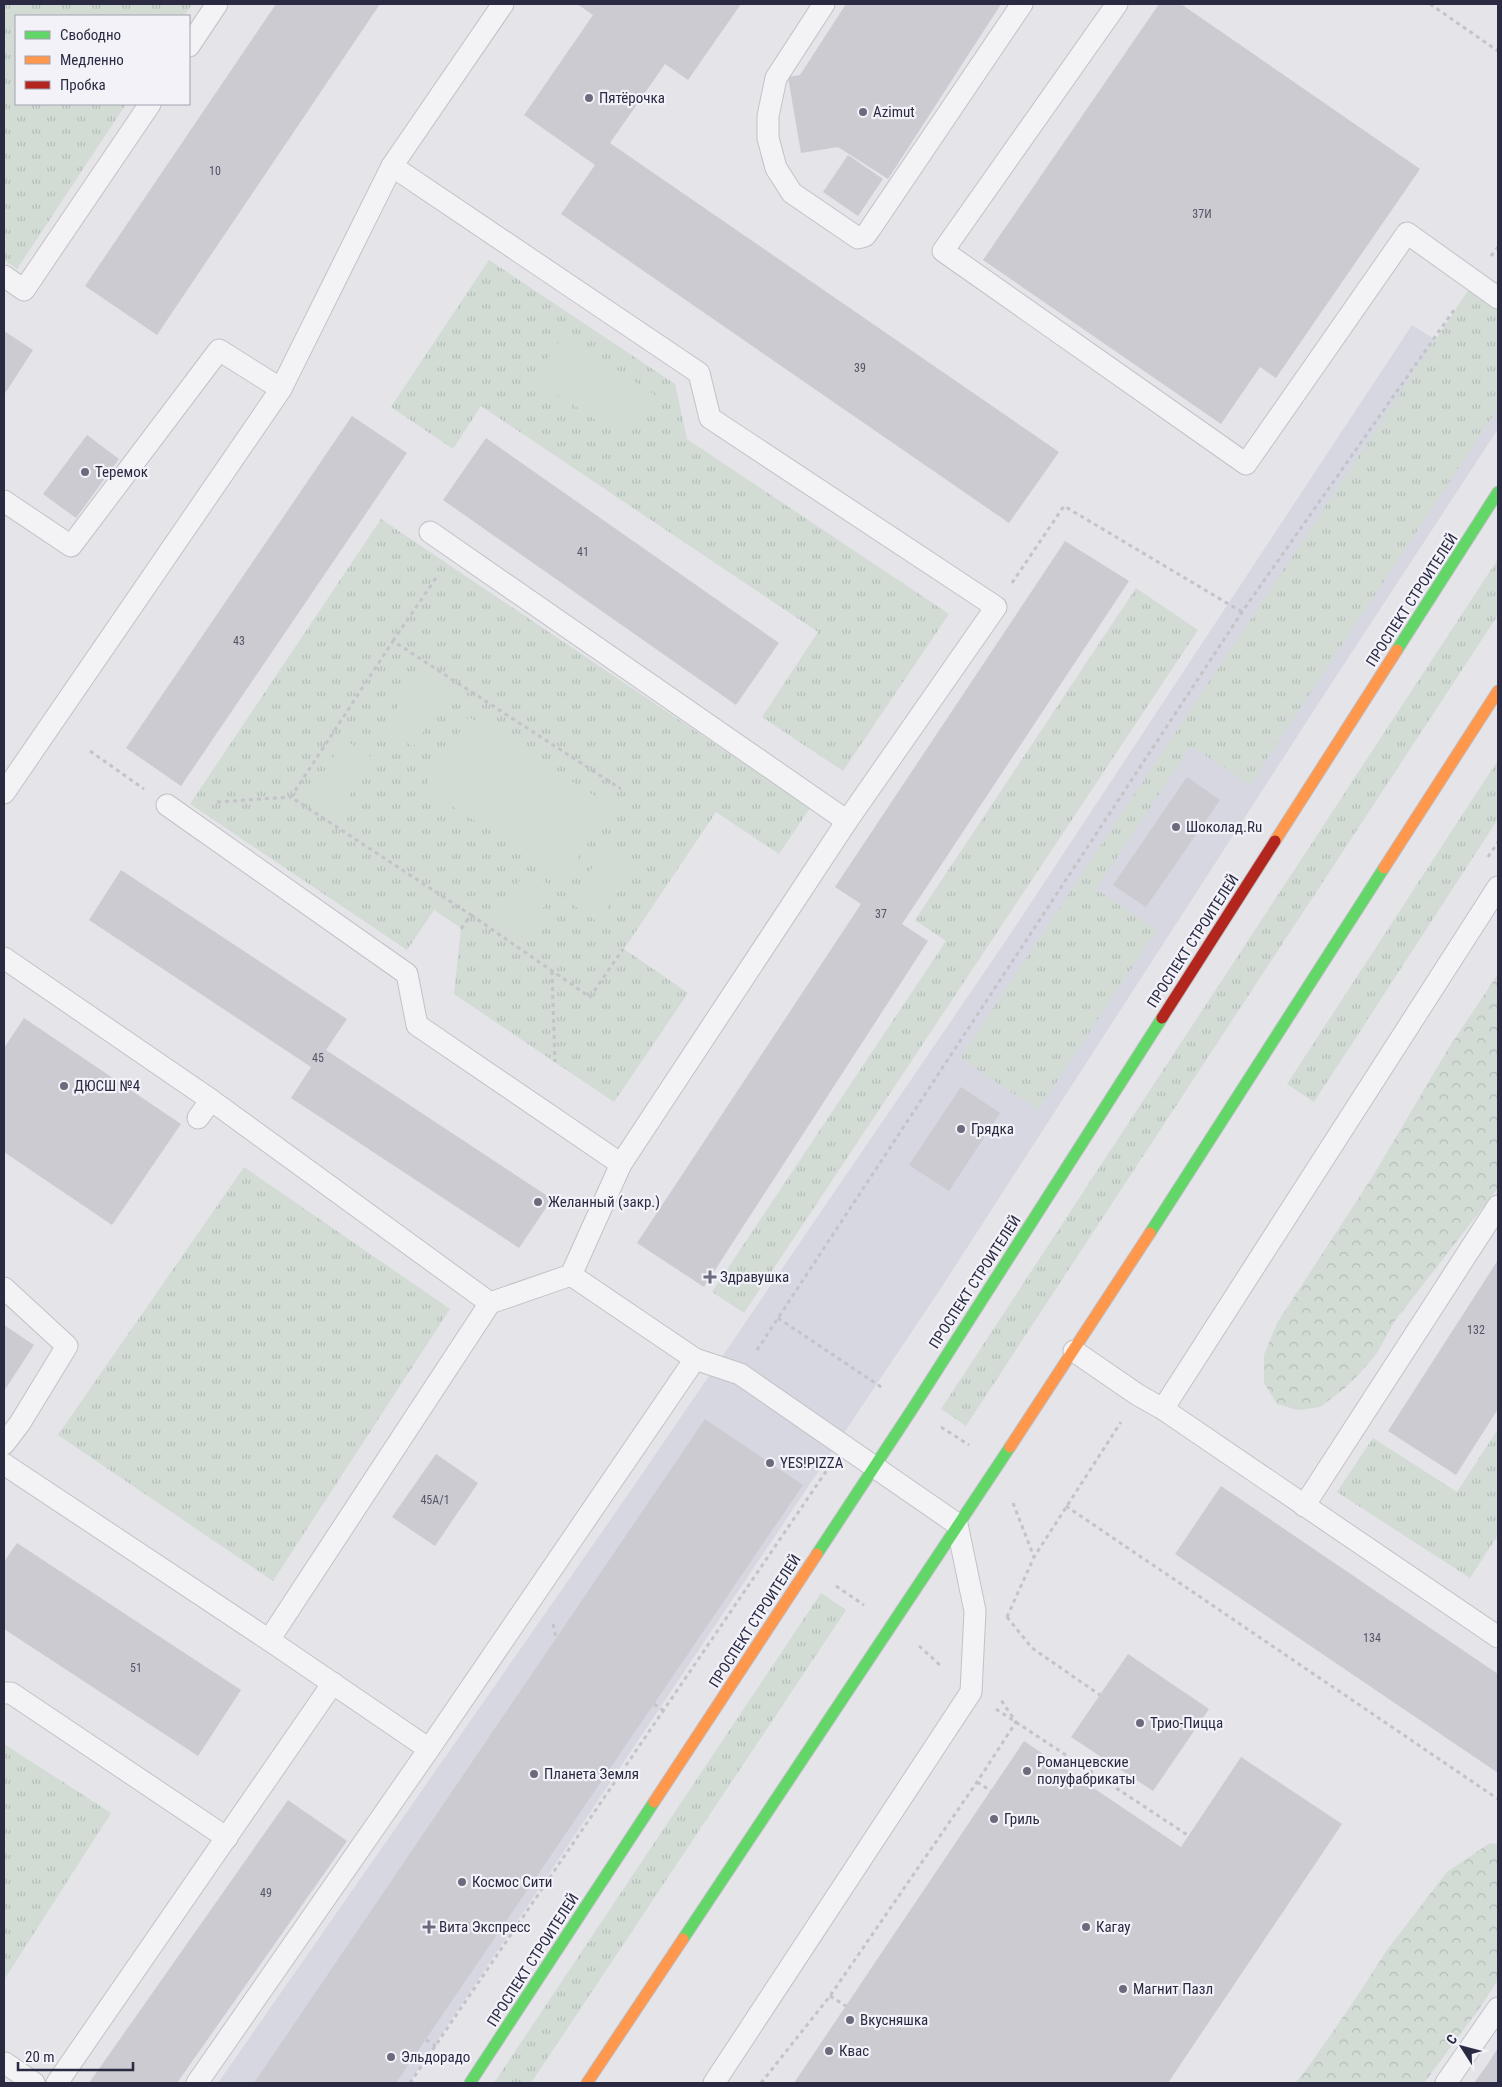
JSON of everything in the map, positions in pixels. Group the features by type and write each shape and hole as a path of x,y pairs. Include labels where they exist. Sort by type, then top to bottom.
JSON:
{"main road":[{"name":"ПРОСПЕКТ СТРОИТЕЛЕЙ","path":"470,2083 874,1466 1498,492"},
{"path":"587,2083 893,1624 957,1524 1074,1351 1498,691"}],"lane":[{"path":"190,44 217,4"},
{"path":"4,792 281,389 392,166 503,4"},
{"path":"824,4 776,78 768,116 768,138 776,168 792,193 858,238 865,236 870,229 1022,4"},
{"path":"1117,4 943,251 1246,464 1406,234 1498,298"},
{"path":"4,276 24,290 149,105"},
{"path":"269,1640 490,1302 571,1275 620,1164 847,821 996,606 710,418 699,373 392,166"},
{"path":"4,501 71,546 219,350 281,389"},
{"path":"430,532 847,821"},
{"path":"167,805 407,974 417,1025 620,1164"},
{"path":"1163,1409 1498,887"},
{"path":"4,958 211,1100 490,1302"},
{"path":"198,1118 211,1100"},
{"path":"1304,1506 1498,1206"},
{"path":"571,1275 695,1359 740,1374 957,1524 975,1611 971,1692 714,2083"},
{"path":"4,1288 67,1346 20,1422 4,1444"},
{"path":"1074,1351 1138,1395 1163,1409 1498,1638"},
{"path":"197,2083 429,1749 695,1359"},
{"path":"4,1464 429,1749"},
{"path":"57,2083 333,1683"},
{"path":"4,1693 12,1693 227,1838"},
{"path":"1446,2083 1498,2008"},
{"path":"4,2064 34,2083"}],"path":[{"path":"1430,4 1498,51"},
{"path":"740,1374 1242,612 1498,247"},
{"path":"996,606 1064,506 1242,612"},
{"path":"455,549 291,797 471,914 590,997 623,949"},
{"path":"393,641 621,789"},
{"path":"1487,858 1498,842"},
{"path":"462,929 471,914"},
{"path":"552,971 555,1062"},
{"path":"1005,1626 1007,1617 1034,1557 1138,1395"},
{"path":"410,2083 843,1445"},
{"path":"998,1464 1034,1557"},
{"path":"1066,1506 1498,1799"},
{"path":"808,1568 893,1624"},
{"path":"1007,1617 1032,1648 1100,1695"},
{"path":"1000,1699 1016,1722 1189,1836"},
{"path":"654,1704 664,1711"},
{"path":"761,2083 830,1996 1016,1722"},
{"path":"977,1782 991,1791"},
{"path":"830,1996 846,2006"},
{"path":"426,2040 436,2046"}],"shaded area":[{"path":"1412,325 1498,379 1498,429 941,1288 409,2083 218,2083 627,1496 1009,936"}],"green space":[{"path":"4,4 192,4 185,15 15,15 15,105 125,105 17,269 4,260"},
{"path":"489,260 675,384 687,439 949,614 843,771 762,717 818,632 481,406 453,449 391,407"},
{"path":"1469,289 1498,308 1498,408 1250,785 1191,746 1096,889 1157,930 1038,1110 960,1058"},
{"path":"564,334 656,396 626,440 534,379"},
{"path":"381,519 810,808 779,854 716,812 624,949 688,993 614,1102 454,994 461,928 434,910 407,950 190,804"},
{"path":"1498,559 1498,615 966,1426 941,1409"},
{"path":"1136,588 1198,630 744,1313 712,1292 946,941 915,920"},
{"path":"421,673 450,692 413,747 384,727"},
{"path":"469,717 611,806 566,877 424,789"},
{"path":"345,740 374,759 337,814 308,795"},
{"path":"1498,760 1498,819 1314,1102 1287,1084"},
{"path":"606,847 635,867 598,922 569,902"},
{"path":"527,870 556,889 519,944 490,925"},
{"path":"1498,974 1498,1188 1394,1322 1377,1353 1345,1388 1320,1407 1298,1410 1277,1404 1264,1383 1264,1355 1277,1323 1373,1176 1448,1049"},
{"path":"244,1167 450,1309 273,1581 58,1435"},
{"path":"1498,1429 1498,1535 1470,1578 1337,1492 1373,1438 1457,1492"},
{"path":"821,1593 846,1610 531,2083 494,2083"},
{"path":"4,1744 111,1813 4,1980"},
{"path":"1490,1843 1498,1844 1498,1980 1424,2083 1295,2083 1350,2007 1387,1950 1447,1872"}],"building":[{"path":"276,4 380,4 157,335 85,286"},
{"path":"577,4 741,4 688,80 665,64 610,143 1059,452 1009,523 561,214 595,165 524,115 593,15"},
{"name":"Azimut","path":"846,4 1001,4 888,179 838,147 801,153 788,77 800,75"},
{"path":"1159,4 1181,4 1420,169 1276,378 1260,367 1221,424 983,260"},
{"path":"848,155 883,179 858,216 823,192"},
{"path":"4,331 33,350 4,395"},
{"path":"352,416 407,453 181,786 126,748"},
{"name":"Теремок","path":"87,435 119,459 76,518 43,494"},
{"path":"486,438 779,643 736,705 443,500"},
{"path":"1065,541 1129,581 902,924 928,941 704,1287 637,1243 861,904 835,887"},
{"name":"Шоколад.Ru","path":"1187,777 1220,800 1146,907 1113,885"},
{"path":"121,870 347,1019 326,1050 552,1199 519,1248 291,1098 311,1067 89,920"},
{"name":"ДЮСШ №4","path":"24,1018 181,1124 112,1225 4,1152 4,1048"},
{"name":"Грядка","path":"961,1087 1000,1113 949,1191 909,1165"},
{"path":"1498,1260 1498,1409 1456,1475 1388,1431"},
{"path":"4,1325 34,1345 4,1391"},
{"name":"Космос Сити","path":"705,1419 803,1485 396,2083 254,2083"},
{"path":"436,1454 478,1483 435,1546 392,1517"},
{"path":"1221,1486 1498,1674 1498,1773 1175,1554"},
{"path":"17,1543 241,1690 198,1756 4,1629 4,1562"},
{"name":"Трио-Пицца","path":"1128,1654 1209,1709 1153,1791 1071,1737"},
{"name":"Кагау","path":"1024,1741 1181,1847 1241,1757 1342,1824 1168,2083 794,2083"},
{"path":"288,1800 347,1841 177,2083 89,2083"},
{"path":"1498,2048 1498,2083 1474,2083 1487,2065"}],"traffic: fast":[{"path":"1397,650 1498,492"},
{"path":"1150,1233 1384,868"},
{"path":"817,1554 913,1408 1162,1018"},
{"path":"683,1939 1010,1447"},
{"path":"470,2083 654,1802"}],"traffic: slow":[{"path":"1275,841 1397,650"},
{"path":"1384,868 1498,691"},
{"path":"1010,1447 1150,1233"},
{"path":"654,1802 817,1554"},
{"path":"587,2083 683,1939"}],"traffic: jam":[{"path":"1162,1018 1275,841"}],"place":[{"name":"Пятёрочка","path":"589,98"},
{"name":"Azimut","path":"863,112"},
{"name":"Теремок","path":"85,472"},
{"name":"Шоколад.Ru","path":"1176,827"},
{"name":"ДЮСШ №4","path":"64,1086"},
{"name":"Грядка","path":"961,1129"},
{"name":"Желанный (закр.)","path":"538,1202"},
{"name":"Здравушка","path":"710,1277"},
{"name":"YES!PIZZA","path":"770,1463"},
{"name":"Трио-Пицца","path":"1140,1723"},
{"name":"Романцевские полуфабрикаты","path":"1027,1771"},
{"name":"Планета Земля","path":"534,1774"},
{"name":"Гриль","path":"994,1819"},
{"name":"Космос Сити","path":"462,1882"},
{"name":"Вита Экспресс","path":"429,1927"},
{"name":"Кагау","path":"1086,1927"},
{"name":"Магнит Пазл","path":"1123,1989"},
{"name":"Вкусняшка","path":"850,2020"},
{"name":"Квас","path":"829,2051"},
{"name":"Эльдорадо","path":"391,2057"}]}
